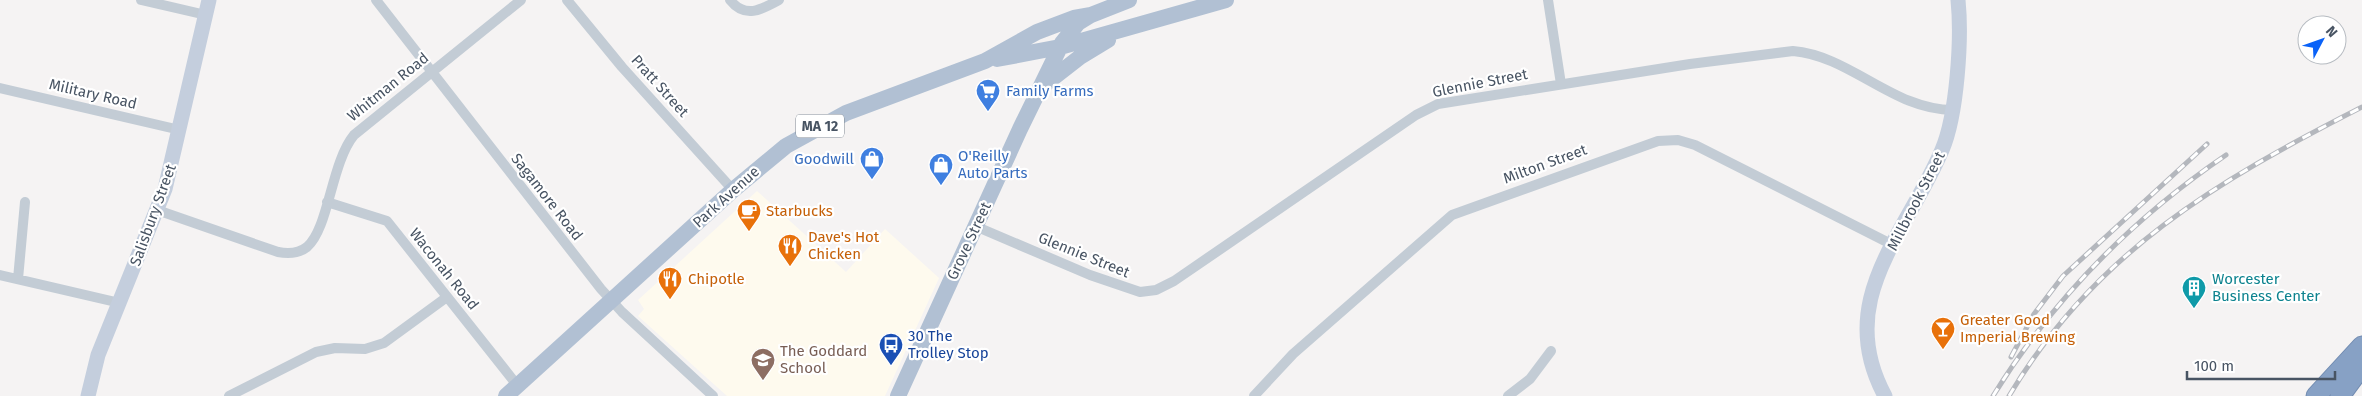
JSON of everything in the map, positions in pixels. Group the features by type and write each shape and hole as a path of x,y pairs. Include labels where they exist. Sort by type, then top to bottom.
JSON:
{"highway":[{"path":"2316,396 2362,346"},
{"path":"2340,396 2362,366"}],"main road":[{"name":"Salisbury Street","path":"88,396 98,355 157,210 180,130 209,0"},
{"name":"Grove Street","path":"898,396 1020,129 1060,47 1072,28 1091,15 1129,0"},
{"name":"MA 12","path":"1060,47 1226,0"},
{"name":"Millbrook Street","path":"1885,396 1871,359 1866,322 1869,299 1876,278 1942,150 1953,110 1960,42 1958,0"},
{"name":"Park Avenue","path":"512,391 733,190 775,155 823,124 985,61 1037,32 1074,18 1091,15"},
{"name":"Grove Street","path":"1042,86 1092,49 1117,36 1156,20"},
{"name":"Park Avenue","path":"985,61 1060,47"}],"street":[{"path":"141,0 206,15"},
{"name":"Sagamore Road","path":"376,0 611,301 713,396"},
{"name":"Whitman Road","path":"157,210 278,252 292,254 302,250 313,239 342,154 349,141 365,124 521,0"},
{"name":"Pratt Street","path":"567,0 622,67 733,190"},
{"path":"730,0 739,8 750,12 760,11 778,0"},
{"path":"1548,0 1561,84"},
{"name":"Glennie Street","path":"975,226 1112,283 1140,292 1156,290 1174,281 1425,110 1438,104 1779,51 1793,51 1804,52 1834,63 1919,106 1933,110 1953,110"},
{"name":"Military Road","path":"0,88 180,130"},
{"name":"Milton Street","path":"1254,396 1293,354 1452,215 1658,140 1678,140 1695,144 1893,245"},
{"path":"18,279 25,202"},
{"name":"Waconah Road","path":"326,202 387,222 447,297 512,391"},
{"path":"0,275 120,303"},
{"path":"229,396 316,352 335,348 365,349 384,343 447,297"},
{"path":"1508,396 1530,378 1551,351"}],"shaded area":[{"path":"757,191 846,272 885,229 939,278 885,396 727,396 638,316 644,309 638,300"}],"railway":[{"path":"2009,396 2043,345 2080,300 2120,261 2163,225 2209,193 2258,163 2362,107"},
{"path":"2011,357 2034,314 2063,276 2207,144"},
{"path":"1993,396 2016,360 2042,326 2097,263 2158,206 2226,155"}],"place":[{"name":"Family Farms","path":"988,112"},
{"name":"Goodwill","path":"872,180"},
{"name":"O'Reilly Auto Parts","path":"941,186"},
{"name":"Starbucks","path":"749,232"},
{"name":"Dave's Hot Chicken","path":"790,267"},
{"name":"Chipotle","path":"670,300"},
{"name":"Worcester Business Center","path":"2194,309"},
{"name":"Greater Good Imperial Brewing","path":"1943,350"},
{"name":"30 The Trolley Stop","path":"891,366"},
{"name":"The Goddard School","path":"763,381"}]}
